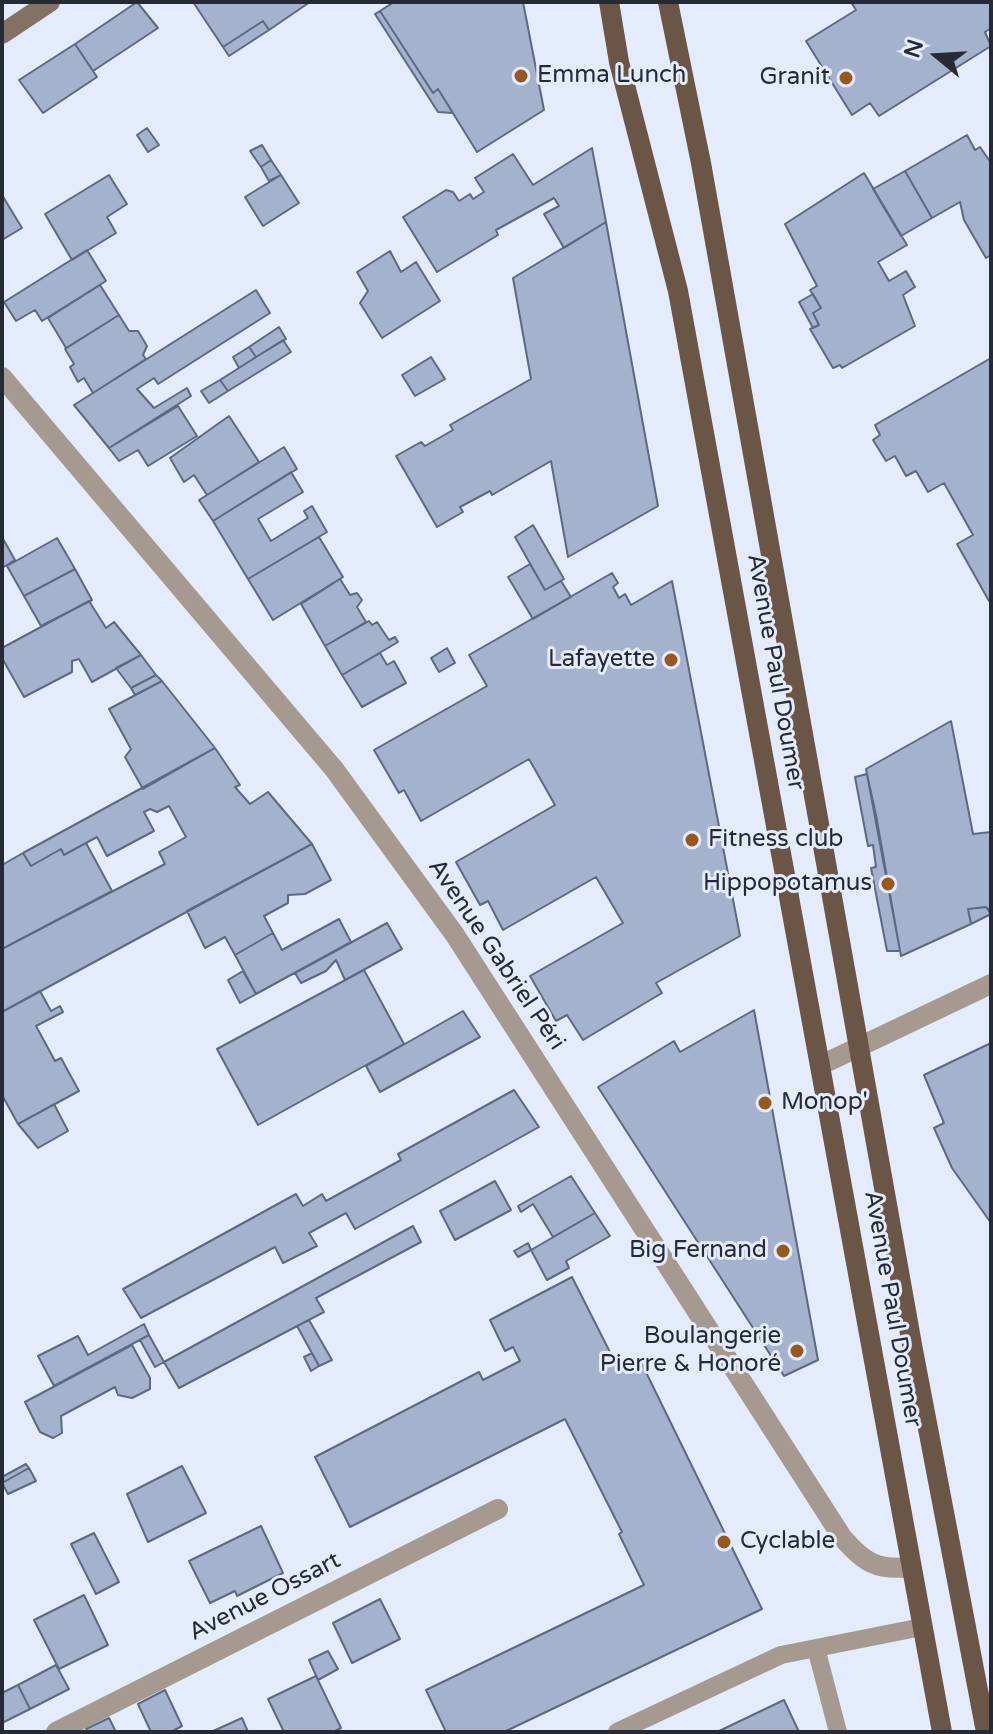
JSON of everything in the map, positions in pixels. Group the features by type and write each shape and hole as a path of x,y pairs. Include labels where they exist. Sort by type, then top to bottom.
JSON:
{"main road":[{"path":"2,34 50,2"},
{"name":"Avenue Paul Doumer","path":"609,2 619,62 678,291 942,1732"},
{"name":"Avenue Paul Doumer","path":"668,2 701,163 913,1350 986,1732"}],"street":[{"name":"Avenue Gabriel Péri","path":"2,377 334,769 446,922 842,1537 863,1561 878,1568 911,1567"},
{"path":"821,1065 991,984"},
{"name":"Avenue Ossart","path":"56,1732 498,1509"}],"lane":[{"path":"617,1732 781,1655 922,1627"},
{"path":"816,1648 838,1732"}],"building":[{"path":"137,2 158,28 93,71 75,44"},
{"path":"193,2 310,2 269,30 263,21 223,47"},
{"path":"394,2 523,2 544,110 477,152 438,89 433,93 380,11"},
{"path":"851,2 991,2 991,28 985,32 991,46 879,116 870,103 852,115 806,41 856,10"},
{"path":"380,11 433,93 438,89 453,113 438,112 375,14"},
{"path":"263,21 269,30 229,56 223,47"},
{"path":"75,44 97,77 43,113 19,80"},
{"path":"147,128 159,145 148,152 137,135"},
{"path":"967,135 975,150 980,147 991,163 991,255 986,258 964,220 960,202 932,218 905,171"},
{"path":"262,145 271,160 261,167 250,151"},
{"path":"592,148 606,222 564,248 544,214 559,206 554,198 496,230 498,235 437,272 403,217 446,190 453,192 459,201 470,194 473,199 484,192 475,178 513,154 533,185"},
{"path":"271,160 281,175 269,181 261,167"},
{"path":"905,171 932,218 901,236 873,189"},
{"path":"864,173 907,245 878,262 889,281 906,271 915,287 903,295 915,326 842,368 840,365 833,368 810,329 819,325 813,313 821,308 810,290 817,286 785,224"},
{"path":"109,175 127,204 107,217 116,233 72,260 45,214"},
{"path":"281,175 299,203 263,226 245,197"},
{"path":"2,195 22,228 2,240"},
{"path":"606,222 658,506 568,557 551,461 492,495 490,491 460,507 463,512 437,527 396,456 421,442 425,446 453,430 450,425 531,379 513,278"},
{"path":"87,250 106,281 42,321 35,310 16,321 4,302"},
{"path":"390,251 401,272 416,262 440,301 382,338 360,303 368,291 357,272"},
{"path":"100,285 119,315 66,348 48,318"},
{"path":"256,290 270,313 158,384 154,378 137,389 154,408 187,388 191,396 109,448 74,405"},
{"path":"813,294 821,308 813,313 819,325 813,328 799,302"},
{"path":"119,315 129,331 138,331 147,346 143,355 146,359 93,393 84,378 78,382 70,367 74,364 65,349"},
{"path":"279,327 286,339 256,357 249,347"},
{"path":"283,340 291,352 228,391 220,380"},
{"path":"249,347 256,357 239,368 233,357"},
{"path":"431,357 445,379 415,396 402,375"},
{"path":"991,358 989,601 957,544 973,535 944,483 928,492 916,471 906,476 895,456 886,461 873,440 880,435 875,425"},
{"path":"220,380 228,391 209,403 201,391"},
{"path":"178,406 197,436 148,466 138,450 119,461 109,448"},
{"path":"229,416 259,462 207,495 194,475 184,482 170,458"},
{"path":"284,447 297,469 213,521 199,500"},
{"path":"291,472 303,492 258,519 271,541 308,518 304,511 312,506 327,532 248,579 213,521"},
{"path":"533,525 564,579 545,590 515,537"},
{"path":"2,537 15,560 2,568"},
{"path":"319,537 343,577 273,620 248,579"},
{"path":"57,538 75,569 24,596 7,566"},
{"path":"530,564 545,590 561,581 571,597 533,619 508,577"},
{"path":"75,569 92,600 41,626 24,596"},
{"path":"612,573 618,583 613,587 619,598 625,594 631,605 672,581 740,936 656,983 662,993 583,1040 567,1015 556,1021 530,976 623,923 596,877 503,930 488,901 480,905 456,862 555,805 529,759 421,821 404,790 399,793 374,750 487,686 469,655"},
{"path":"340,579 350,595 357,593 362,600 357,607 366,622 325,646 301,604"},
{"path":"89,601 106,628 114,622 141,655 92,682 79,659 72,661 72,672 24,697 2,658 2,648"},
{"path":"369,621 372,625 377,622 389,640 395,637 398,642 342,675 325,646"},
{"path":"447,648 455,663 439,672 431,658"},
{"path":"380,653 387,665 394,661 406,683 362,707 342,675"},
{"path":"141,655 156,675 131,688 116,668"},
{"path":"156,675 162,681 135,695 131,688"},
{"path":"162,681 215,748 143,789 125,757 131,749 109,709"},
{"path":"951,721 973,834 991,832 991,911 986,907 968,909 971,924 901,956 866,769"},
{"path":"215,748 240,785 235,787 250,804 268,792 312,844 2,1012 2,949 165,864 159,852 186,837 169,806 157,812 150,809 144,812 154,831 107,856 97,837 64,855 61,849 31,866 23,853"},
{"path":"867,774 900,951 887,951 871,868 876,867 873,845 868,846 855,777"},
{"path":"86,843 112,891 2,949 2,865 23,853 31,866 61,849 64,855"},
{"path":"312,844 331,880 305,894 288,895 288,903 264,916 273,933 235,955 225,937 205,948 187,911"},
{"path":"986,907 991,914 971,924 968,909"},
{"path":"339,919 351,942 256,994 235,955 273,933 282,950"},
{"path":"387,923 402,949 345,980 336,960 326,971 301,983 295,973"},
{"path":"364,970 404,1044 258,1125 217,1049"},
{"path":"243,971 256,994 240,1003 228,980"},
{"path":"40,991 51,1011 60,1006 63,1012 36,1026 55,1061 61,1058 79,1091 18,1124 2,1095 2,1012"},
{"path":"754,1010 818,1360 784,1376 598,1087 674,1041 680,1052"},
{"path":"463,1011 480,1037 380,1092 366,1066"},
{"path":"991,1043 991,1223 952,1168 934,1128 944,1123 924,1075"},
{"path":"514,1090 539,1127 355,1229 346,1213 309,1233 317,1246 283,1263 275,1247 141,1318 123,1289 296,1194 303,1206 322,1194 326,1201 401,1160 398,1154"},
{"path":"54,1104 68,1131 38,1148 18,1124"},
{"path":"571,1176 595,1213 553,1237 533,1204 521,1212 518,1206"},
{"path":"495,1181 511,1210 455,1240 440,1211"},
{"path":"595,1213 610,1236 566,1261 569,1268 547,1280 531,1250"},
{"path":"413,1226 421,1242 316,1298 324,1312 179,1388 164,1362"},
{"path":"528,1243 531,1250 518,1257 514,1251"},
{"path":"572,1277 619,1370 640,1360 762,1609 504,1732 446,1732 426,1690 644,1585 619,1534 622,1532 565,1419 350,1527 315,1457 479,1372 483,1380 520,1361 513,1347 505,1351 490,1320"},
{"path":"309,1320 332,1360 319,1366 297,1326"},
{"path":"144,1324 149,1335 54,1386 38,1356 78,1336 88,1355"},
{"path":"149,1335 164,1362 155,1367 140,1340"},
{"path":"132,1345 150,1378 150,1389 132,1398 118,1395 115,1387 61,1416 62,1433 53,1438 40,1432 25,1402"},
{"path":"312,1353 319,1366 311,1371 304,1357"},
{"path":"26,1464 29,1468 2,1483 2,1477"},
{"path":"182,1466 206,1513 148,1542 127,1494"},
{"path":"29,1468 36,1481 8,1494 2,1483"},
{"path":"261,1526 283,1573 237,1596 235,1591 210,1603 189,1561"},
{"path":"94,1533 119,1582 96,1594 71,1544"},
{"path":"84,1595 108,1645 59,1669 34,1620"},
{"path":"380,1599 400,1639 352,1663 333,1623"},
{"path":"328,1651 338,1669 318,1680 309,1660"},
{"path":"56,1665 69,1689 30,1709 18,1685"},
{"path":"316,1676 341,1728 333,1732 284,1732 268,1699"},
{"path":"18,1685 30,1709 2,1723 2,1693"},
{"path":"165,1690 182,1726 171,1732 151,1732 138,1704"},
{"path":"784,1700 799,1732 717,1732"},
{"path":"109,1718 116,1732 88,1732 86,1729"},
{"path":"242,1718 248,1732 211,1732"}],"place":[{"name":"Emma Lunch","path":"521,76"},
{"name":"Granit","path":"846,78"},
{"name":"Lafayette","path":"671,660"},
{"name":"Fitness club","path":"692,840"},
{"name":"Hippopotamus","path":"888,884"},
{"name":"Monop'","path":"765,1103"},
{"name":"Big Fernand","path":"783,1251"},
{"name":"Boulangerie Pierre & Honoré","path":"797,1351"},
{"name":"Cyclable","path":"724,1542"}]}
